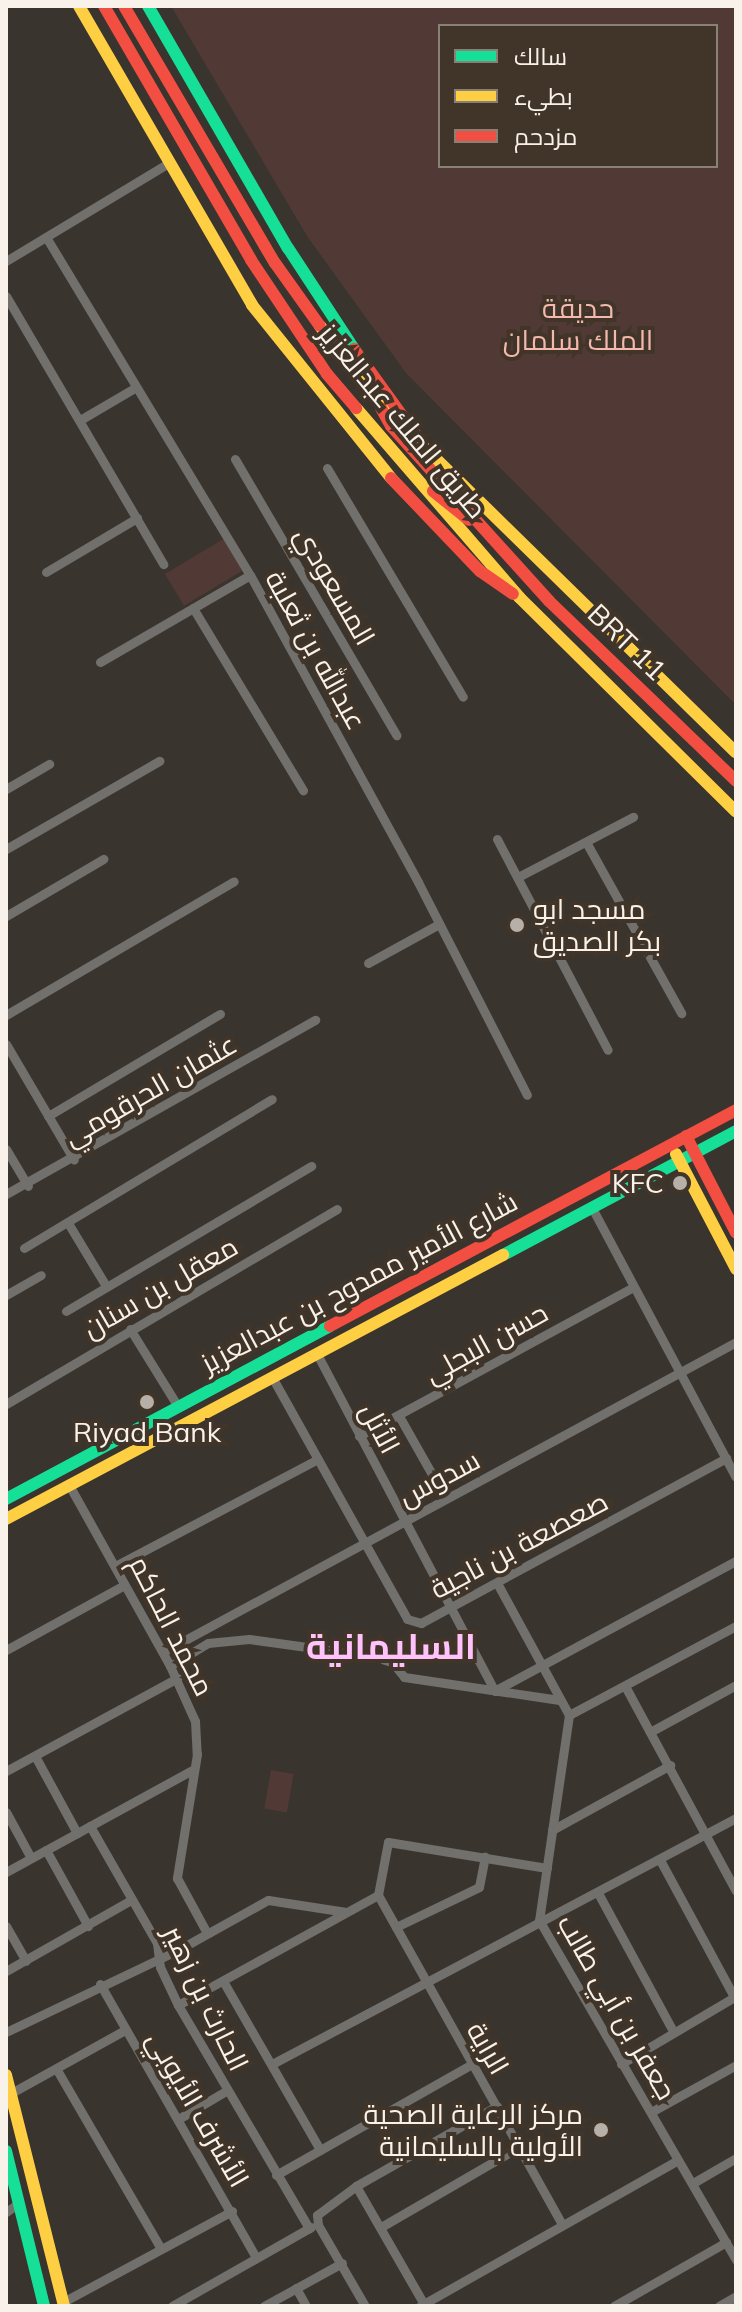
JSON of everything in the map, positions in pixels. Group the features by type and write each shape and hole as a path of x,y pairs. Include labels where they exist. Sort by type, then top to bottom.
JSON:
{"street":[{"name":"طريق الملك عبدالعزيز","path":"104,6 289,320 410,473 519,597 736,812"},
{"name":"طريق الملك عبدالعزيز","path":"124,6 275,263 379,403 417,436 736,752"},
{"path":"148,6 303,273 417,436"},
{"path":"80,7 252,305 302,372 412,504 494,583 519,597"},
{"path":"6,261 170,162"},
{"name":"عبدالله بن ثعلبة","path":"46,237 133,389 250,575 439,924 527,1095"},
{"path":"6,296 163,564"},
{"path":"80,420 133,389"},
{"name":"BRT 11","path":"379,403 391,426 549,601 736,781"},
{"name":"المسعودي","path":"235,459 396,735"},
{"path":"327,468 463,697"},
{"name":"BRT 11","path":"410,473 487,533"},
{"path":"46,572 137,518"},
{"path":"100,662 250,575"},
{"path":"193,608 303,790"},
{"path":"6,849 159,761"},
{"path":"6,789 49,764"},
{"path":"518,877 633,817"},
{"path":"497,839 608,1050"},
{"path":"586,842 681,1013"},
{"path":"6,916 103,859"},
{"path":"6,1015 234,881"},
{"path":"368,963 439,924"},
{"path":"48,1116 220,1014"},
{"name":"عثمان الحرقومي","path":"6,1194 28,1186 315,1020"},
{"path":"6,1044 74,1160"},
{"path":"24,1248 272,1099"},
{"name":"شارع الأمير ممدوح بن عبدالعزيز","path":"6,1499 177,1405 736,1110"},
{"name":"شارع الأمير ممدوح بن عبدالعزيز","path":"6,1519 736,1131"},
{"path":"686,1136 736,1233"},
{"path":"671,1144 736,1269"},
{"path":"6,1149 28,1186"},
{"path":"66,1311 311,1166"},
{"path":"591,1206 736,1477"},
{"name":"معقل بن سنان","path":"6,1404 337,1209"},
{"path":"68,1223 106,1286"},
{"path":"6,1295 41,1275"},
{"name":"حسن البجلي","path":"359,1436 633,1287"},
{"path":"130,1329 177,1405"},
{"name":"سدوس","path":"163,1652 736,1342"},
{"name":"الأثل","path":"317,1354 495,1691"},
{"name":"صعصعة بن ناجية","path":"272,1377 407,1619 421,1623 726,1458"},
{"path":"399,1416 446,1499"},
{"path":"117,1565 318,1459"},
{"name":"محمد الحاكم","path":"69,1485 117,1565 124,1585 177,1678 195,1721 192,1770 177,1878 207,1933"},
{"path":"495,1691 736,1561"},
{"path":"497,1583 569,1715 736,1626"},
{"path":"6,1650 124,1585"},
{"path":"170,1666 208,1643 249,1639 372,1656 392,1662 404,1677 559,1700"},
{"path":"6,1771 177,1678"},
{"path":"650,1732 736,1685"},
{"path":"625,1686 736,1891"},
{"name":"جعفر بن أبي طالب","path":"569,1715 539,1920 735,2256"},
{"path":"35,1756 77,1833"},
{"path":"552,1830 670,1765"},
{"path":"6,1872 192,1770"},
{"path":"6,1812 31,1858"},
{"path":"272,2064 424,1980 598,1893 736,1818"},
{"name":"الحارث بن زهير","path":"90,1826 157,1943 158,1956 178,2005 226,2091 276,2175 315,2223 342,2263 365,2306"},
{"path":"178,2005 378,1895 388,1842 547,1868"},
{"path":"46,1850 88,1926"},
{"path":"396,1927 479,1887 485,1857"},
{"path":"621,2064 735,1996 660,1860"},
{"path":"598,1893 673,2031"},
{"name":"الراية","path":"378,1895 562,2224"},
{"path":"6,1971 131,1900"},
{"path":"6,2032 268,1900 347,1912"},
{"path":"6,1926 26,1961"},
{"path":"223,1981 320,2150"},
{"name":"الأشرف الأيوبي","path":"100,1984 180,2118 256,2258"},
{"path":"13,2092 125,2030"},
{"path":"276,2175 472,2064"},
{"path":"651,2112 736,2065"},
{"path":"57,2070 161,2249"},
{"path":"6,2075 13,2092 64,2304 232,2211"},
{"path":"180,2118 226,2091"},
{"path":"172,2306 315,2223 356,2186 497,2106"},
{"path":"381,2227 519,2147"},
{"path":"6,2151 44,2306"},
{"path":"693,2183 736,2158"},
{"path":"356,2186 423,2305 678,2160"},
{"path":"6,2212 19,2203"},
{"path":"614,2306 726,2242"},
{"path":"264,2306 342,2263"},
{"path":"296,2288 306,2306"},
{"path":"719,2306 736,2296"}],"green space":[{"name":"حديقة الملك سلمان","path":"171,6 736,6 736,705 406,373 307,236"},
{"path":"225,538 244,570 184,606 165,574"},
{"path":"271,1770 294,1774 287,1812 264,1808"}],"traffic: fast":[{"path":"148,6 288,248 354,349"},
{"path":"503,1255 736,1131"},
{"path":"6,1499 330,1326"},
{"path":"6,2151 44,2306"}],"traffic: slow":[{"path":"79,6 252,305 391,478"},
{"path":"320,326 379,403 736,752"},
{"path":"356,408 519,597 736,812"},
{"path":"676,1154 736,1269"},
{"path":"6,1519 503,1255"},
{"path":"6,2075 64,2306"}],"traffic: jam":[{"path":"104,6 251,260 327,374 356,408"},
{"path":"124,6 275,263 320,326"},
{"path":"354,349 417,436"},
{"path":"381,408 391,426 549,601 736,781"},
{"path":"391,478 480,571 513,594"},
{"path":"433,491 469,520"},
{"path":"330,1326 736,1110"},
{"path":"686,1136 736,1233"}],"place":[{"name":"مسجد ابو بكر الصديق","path":"517,925"},
{"name":"KFC","path":"680,1183"},
{"name":"Riyad Bank","path":"147,1402"},
{"name":"مركز الرعاية الصحية الأولية بالسليمانية","path":"601,2130"}],"district":[{"name":"السليمانية","path":"391,1646"}]}
